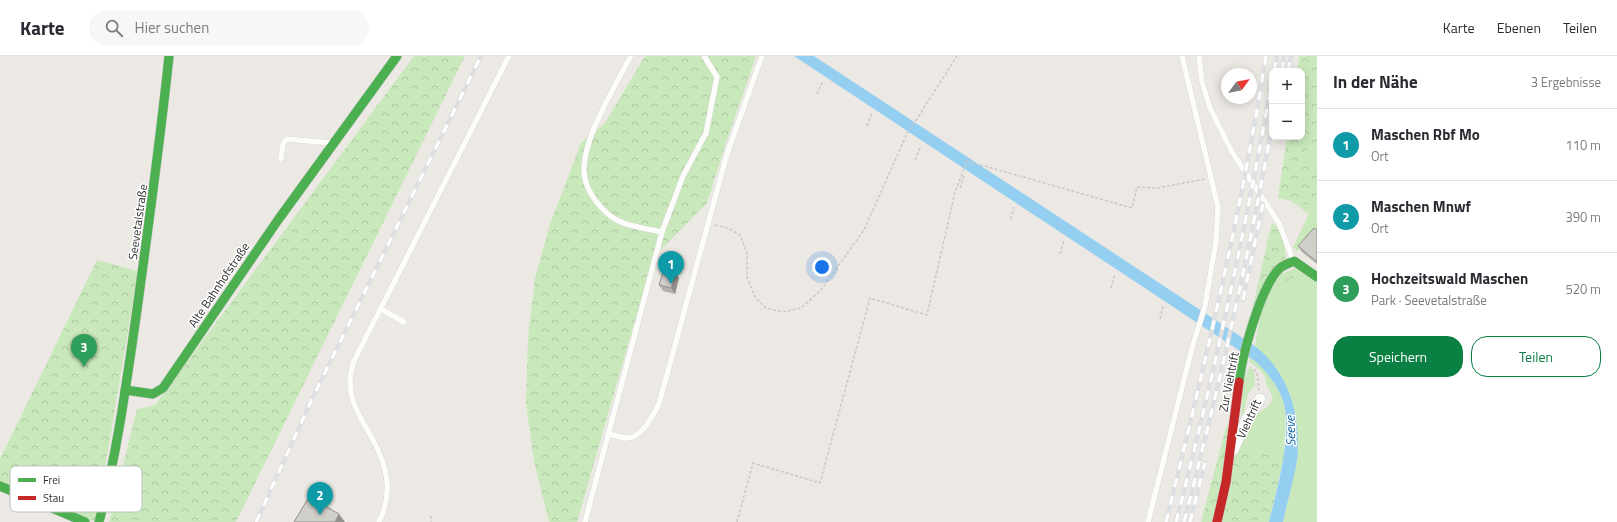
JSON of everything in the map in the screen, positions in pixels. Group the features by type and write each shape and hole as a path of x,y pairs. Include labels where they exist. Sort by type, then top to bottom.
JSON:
{"street":[{"name":"Seevetalstraße","path":"125,390 154,190 169,56"},
{"name":"Alte Bahnhofstraße","path":"125,390 152,394 163,388 278,220 397,56"},
{"path":"1294,261 1317,276"},
{"name":"Zur Viehtrift","path":"1217,522 1226,482 1240,375 1261,299 1270,279 1281,267 1294,261"},
{"path":"112,466 120,427 125,390"},
{"name":"Viehtrift","path":"1230,452 1236,446 1247,418 1260,400"},
{"path":"0,486 10,490"},
{"path":"62,512 86,522"},
{"path":"100,522 102,512"}],"lane":[{"path":"379,522 387,502 389,487 385,468 374,441 358,415 350,381 353,363 509,56"},
{"path":"631,56 599,118 589,144 584,169 589,190 600,205 613,218 639,227 662,232"},
{"path":"585,522 662,232 683,176 706,133 717,77 704,56"},
{"path":"608,434 627,438 637,435 648,423 659,404 727,154 762,56"},
{"path":"1148,522 1190,355 1205,306 1216,241 1218,207 1182,56"},
{"path":"1199,56 1202,82 1210,108 1232,152 1279,223 1294,261"},
{"path":"281,159 283,144 287,139 334,143"},
{"path":"381,309 404,322"}],"path":[{"path":"708,223 728,228 740,235 747,253 747,277 755,297 766,308 783,312 801,308 821,290 864,230 906,136 933,91 957,56"},
{"path":"818,94 823,81"},
{"path":"867,126 872,113"},
{"path":"915,160 921,146"},
{"path":"736,522 753,463 820,483 870,298 927,315 955,192 967,160 1132,208 1137,187 1158,188 1210,178"},
{"path":"960,188 964,175"},
{"path":"1011,219 1014,207"},
{"path":"1060,254 1064,240"},
{"path":"1112,288 1115,274"},
{"path":"1283,283 1293,276 1298,277"},
{"path":"1160,319 1163,306"},
{"name":"Viehtrift","path":"1252,368 1258,374 1260,400"},
{"path":"431,516 431,522"}],"green space":[{"path":"414,56 465,56 236,522 109,522 111,512 142,512 142,466 123,466 137,409 155,405"},
{"path":"645,56 756,56 707,203 653,258 577,522 549,522 534,461 526,403 528,337 535,278 550,224 581,143 605,123"},
{"path":"1300,56 1317,56 1317,141 1305,153 1317,169 1317,207 1278,198 1287,140 1305,140 1305,68 1298,68"},
{"path":"1317,141 1317,169 1305,153"},
{"path":"1291,201 1317,207 1317,229 1297,251 1293,247 1309,214"},
{"path":"1272,222 1280,230 1284,241 1286,261 1248,327"},
{"path":"97,260 138,271 105,466 10,466 10,486 0,482 0,459"},
{"path":"1296,268 1317,283 1317,522 1283,522 1297,459 1296,415 1255,346 1262,304 1279,275"},
{"path":"1250,357 1266,372 1275,384 1282,398 1285,417 1284,457 1248,450 1247,428 1249,423 1255,415 1268,406 1273,398 1266,383 1266,379 1262,372 1249,361"},
{"path":"1250,366 1254,371 1255,385 1248,394 1241,426 1242,382"},
{"path":"1226,427 1247,428 1248,450 1284,457 1269,522 1201,522"},
{"path":"72,512 98,512 96,522"}],"water":[{"name":"Seeve","path":"794,56 814,56 1252,344 1264,354 1275,366 1290,395 1297,427 1297,460 1283,522 1269,522 1285,448 1286,418 1284,404 1272,381 1255,361"}],"building":[{"path":"1314,228 1317,230 1317,262 1298,246"},
{"path":"664,269 676,273 671,288 659,285"},
{"path":"309,497 339,514 335,522 294,522"}],"railway":[{"path":"256,522 313,397 481,56"},
{"path":"1166,522 1221,290 1245,173 1266,56"},
{"path":"1275,68 1277,56"},
{"path":"1282,68 1284,56"},
{"path":"1289,68 1291,56"},
{"path":"1176,522 1228,303 1269,98"},
{"path":"1184,522 1232,325 1269,140"},
{"path":"1243,300 1263,204"},
{"path":"1190,522 1205,463"}],"traffic: fast":[{"path":"112,466 129,369 154,186 169,56"},
{"path":"125,390 153,394 163,388 278,220 397,56"},
{"path":"1239,382 1248,339 1259,305 1273,277 1280,268 1294,261 1317,277"},
{"path":"0,486 10,490"},
{"path":"61,512 85,522"},
{"path":"99,522 101,512"}],"traffic: jam":[{"path":"1217,522 1226,482 1239,382"}],"place":[{"name":"Maschen Rbf Mo","path":"671,284"},
{"name":"Hochzeitswald Maschen","path":"84,367"},
{"name":"Maschen Mnwf","path":"320,515"}]}
